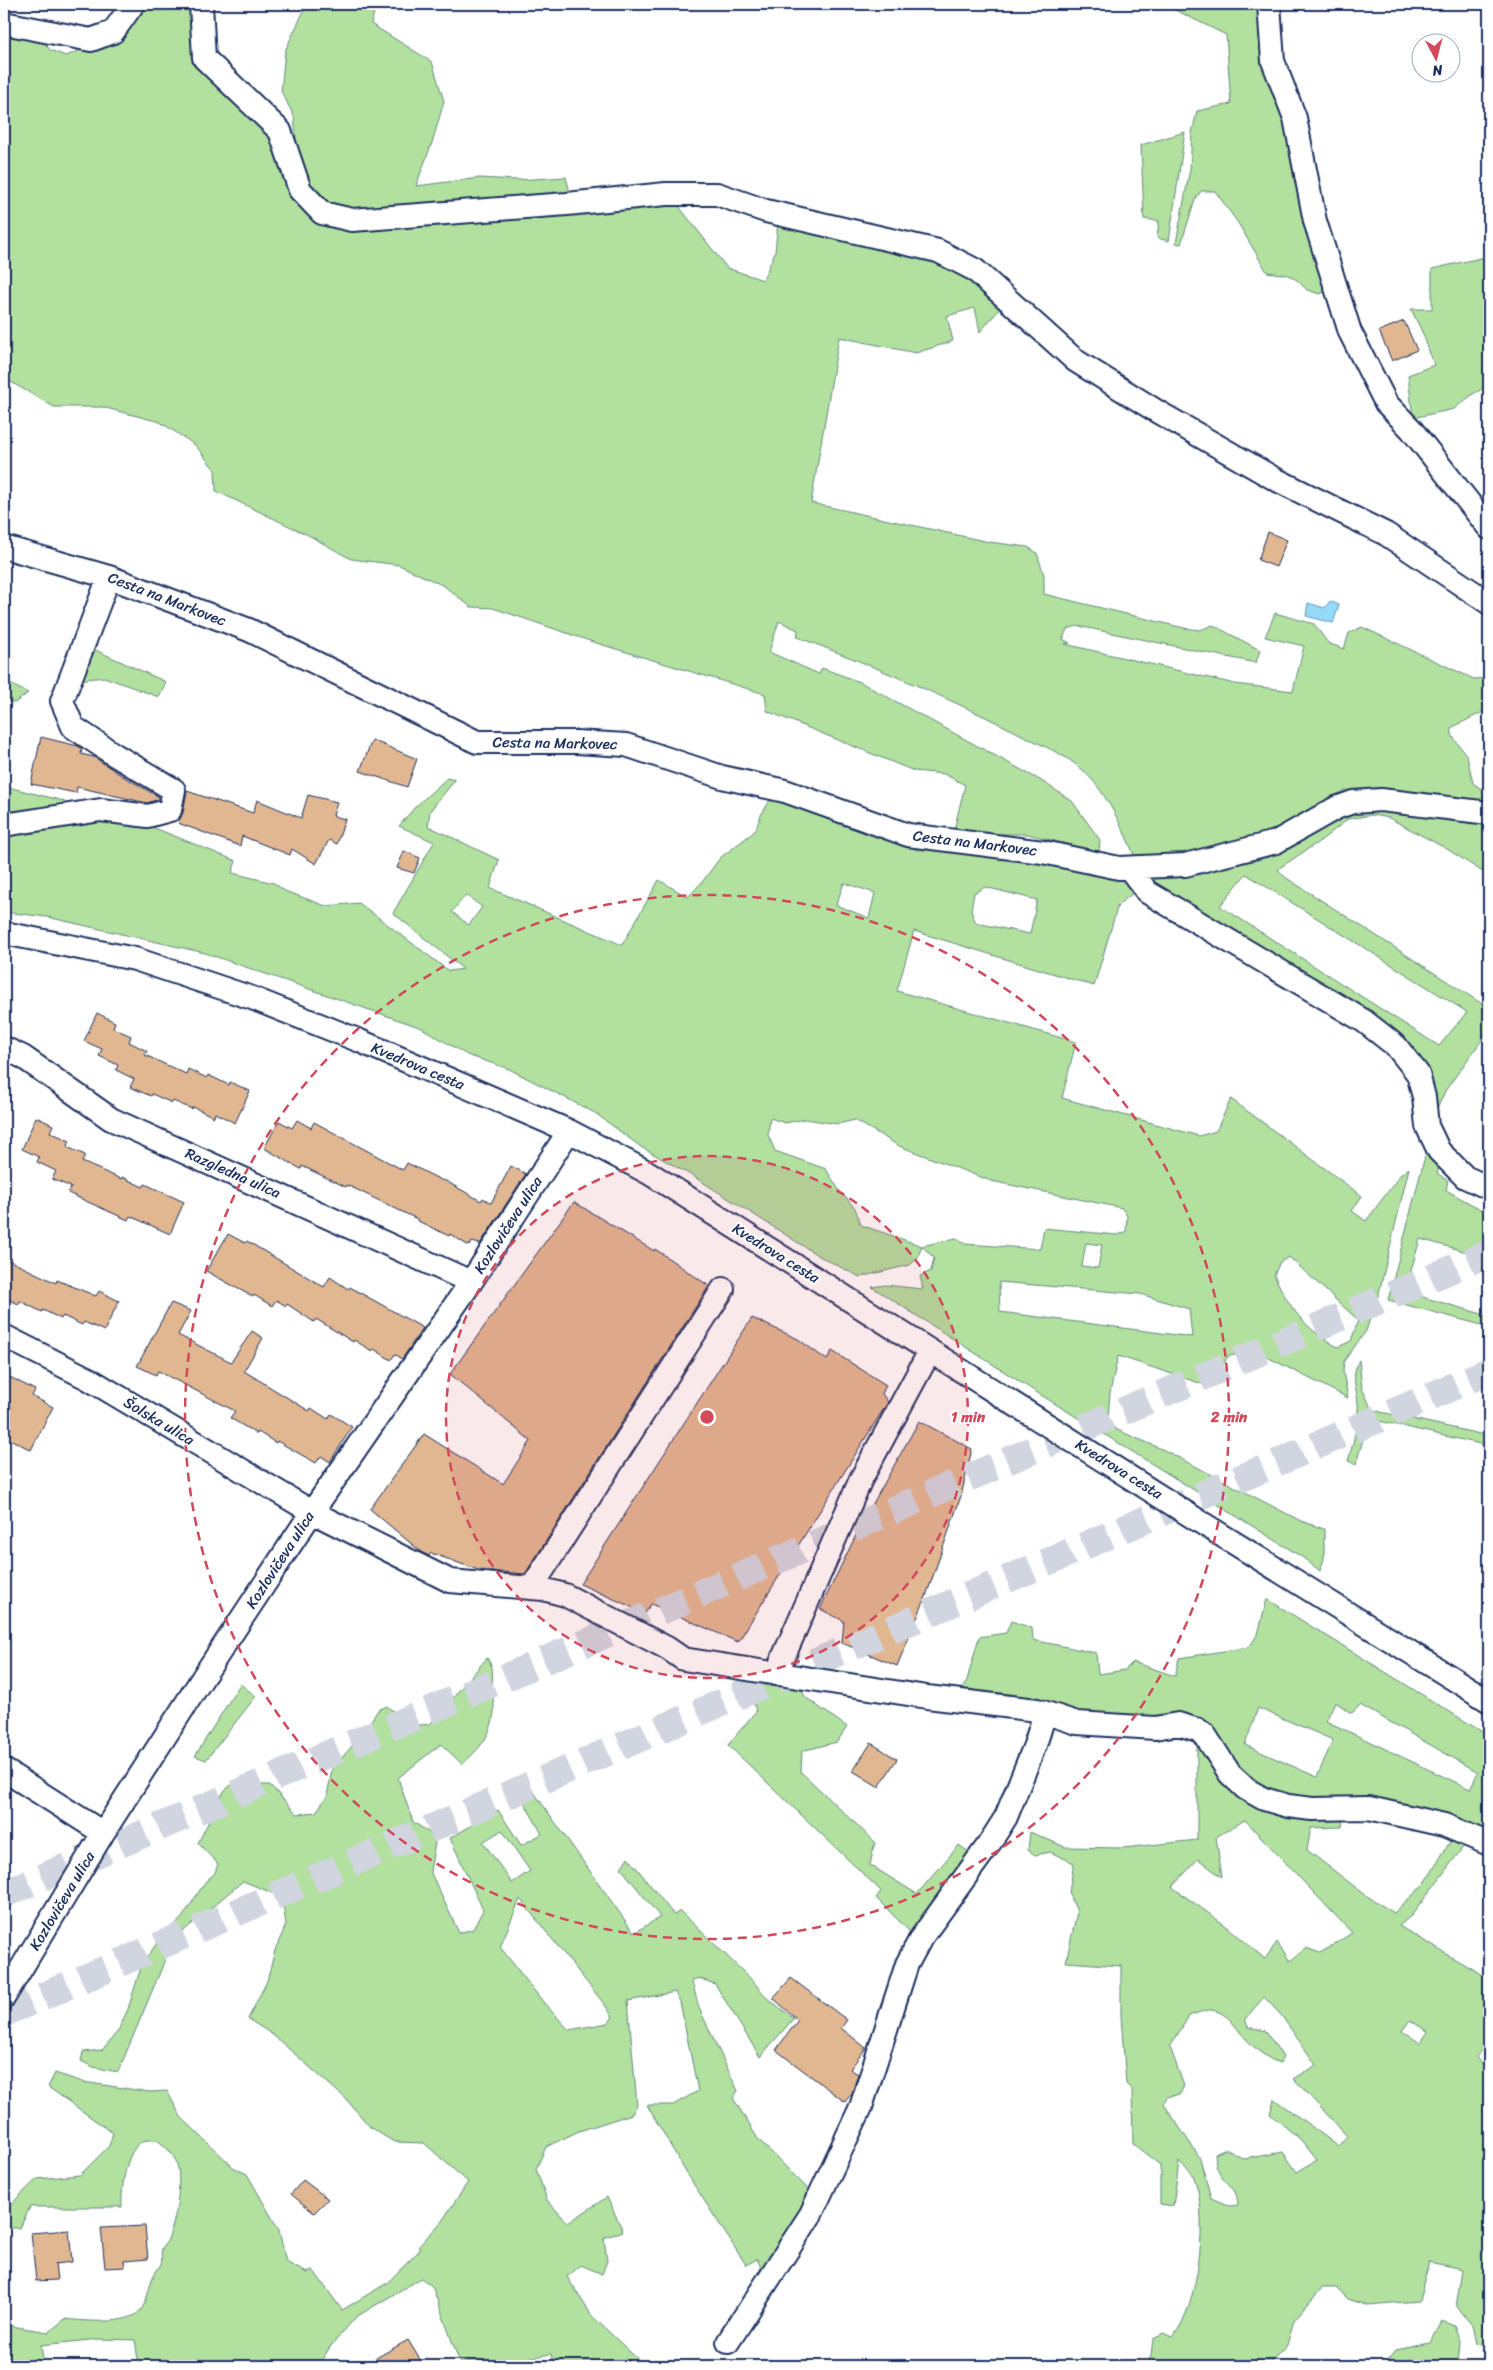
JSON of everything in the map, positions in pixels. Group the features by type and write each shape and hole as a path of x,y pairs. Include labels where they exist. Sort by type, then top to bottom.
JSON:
{"street":[{"path":"4,23 91,40 113,32 133,4"},
{"path":"201,4 204,58 280,131 300,190 322,213 352,220 567,204 666,194 718,194 766,211 938,251 975,270 1009,303 1076,361 1158,412 1275,479 1386,534 1489,603"},
{"path":"1269,4 1273,61 1295,118 1315,221 1350,332 1386,404 1411,429 1489,528"},
{"name":"Cesta na Markovec","path":"4,548 109,577 249,630 477,742 576,742 626,745 722,776 786,791 908,835 1043,852 1118,868 1129,868 1185,865 1276,842 1336,808 1353,802 1381,800 1489,813"},
{"path":"4,825 101,810 148,816 170,810 174,790 114,755 73,726 62,701 109,577"},
{"path":"1129,868 1147,892 1364,1021 1396,1046 1418,1074 1424,1097 1427,1126 1440,1151 1465,1177 1489,1188"},
{"name":"Kvedrova cesta","path":"4,933 136,958 252,998 360,1041 569,1131 649,1173 1489,1701"},
{"name":"Razgledna ulica","path":"4,1048 23,1057 111,1119 471,1282"},
{"name":"Kozlovičeva ulica","path":"4,1997 103,1833 312,1512 471,1282 569,1131"},
{"path":"532,1587 723,1289"},
{"name":"Šolska ulica","path":"4,1336 89,1379 312,1512 450,1582 532,1587 565,1596 667,1648 683,1659 927,1697 1045,1712 1078,1723 1120,1728 1155,1728 1178,1724 1198,1730 1204,1735 1230,1774 1246,1789 1264,1799 1288,1806 1312,1809 1369,1808 1444,1826 1489,1844"},
{"path":"776,1674 861,1479 930,1351"},
{"path":"728,2342 811,2214 861,2107 907,1964 921,1938 987,1848 1006,1817 1028,1763 1045,1712"},
{"path":"4,1770 103,1833"}],"green space":[{"path":"134,4 194,4 192,50 197,69 240,101 265,129 316,216 674,200 727,268 763,280 775,252 778,222 915,249 974,277 1002,306 980,332 975,308 947,316 953,341 916,353 839,337 811,503 989,542 1028,547 1037,553 1044,575 1044,594 1184,628 1200,630 1213,625 1260,650 1256,663 1078,626 1067,629 1063,639 1070,643 1065,644 1235,684 1293,691 1304,646 1265,637 1275,613 1314,624 1328,643 1344,649 1349,633 1362,627 1474,679 1489,678 1489,709 1451,728 1453,737 1467,756 1473,783 1480,788 1489,789 1489,805 1383,794 1240,848 1136,860 1121,825 1101,791 1085,772 1069,760 1016,732 935,694 797,637 798,630 779,621 769,652 819,674 822,668 860,682 1040,780 1072,801 1100,840 1099,852 1027,834 953,834 965,785 944,774 914,771 767,711 765,694 593,642 493,608 471,607 444,586 399,565 351,559 310,536 216,491 215,470 195,445 160,422 102,407 54,407 4,378 4,31 41,38 50,50 66,56 88,47"},
{"path":"307,4 401,4 400,6 376,5 371,24 432,62 444,101 433,140 416,186 479,178 517,180 566,177 572,200 356,213 329,207 309,189 297,150 294,116 281,91 285,51"},
{"path":"1163,4 1263,4 1287,122 1327,291 1320,294 1307,290 1297,280 1288,275 1267,272 1238,223 1215,191 1201,191 1195,200 1181,244 1176,243 1190,169 1192,133 1197,111 1231,104 1226,35"},
{"path":"1185,132 1169,241 1157,238 1159,221 1144,219 1141,145"},
{"path":"1489,256 1489,385 1473,394 1454,409 1413,418 1408,375 1434,365 1423,334 1411,309 1432,309 1432,269"},
{"path":"91,648 166,682 159,697 104,677 78,680"},
{"path":"4,681 28,693 15,703 4,701"},
{"path":"447,778 455,780 430,811 428,826 499,860 490,888 622,945 659,880 688,897 720,858 755,831 761,815 774,794 918,850 956,845 1124,878 1133,893 1118,905 1094,986 914,931 897,991 1076,1042 1062,1098 1199,1136 1216,1131 1231,1099 1362,1196 1352,1211 1366,1221 1401,1174 1409,1168 1379,1293 1366,1331 1344,1361 1343,1371 1348,1398 1257,1352 1228,1356 1211,1387 1118,1356 1110,1393 1108,1419 1115,1429 1162,1449 1301,1521 1324,1529 1324,1559 1320,1571 1302,1557 1028,1387 872,1287 885,1285 923,1289 920,1276 931,1271 934,1258 922,1246 917,1259 910,1265 860,1277 819,1256 696,1178 641,1147 595,1113 509,1069 467,1055 422,1028 205,953 47,917 4,912 4,832 125,816 236,861 232,873 274,883 285,891 326,906 359,903 449,971 463,969 393,913 434,842 399,826 415,807","holes":["844,883 875,893 869,918 836,905","985,887 1037,900 1030,934 976,923 971,911 974,893","466,895 482,907 469,925 452,912","770,1118 785,1123 805,1119 838,1124 855,1120 899,1146 991,1181 1122,1208 1127,1216 1126,1232 1117,1235 1044,1228 1040,1249 965,1244 956,1238 922,1246 861,1225 855,1208 839,1190 826,1169 775,1151 768,1135","1086,1243 1102,1245 1098,1268 1082,1266","1289,1257 1358,1320 1351,1341 1338,1347 1316,1333 1293,1308 1274,1275 1280,1262","999,1282 1140,1294 1189,1309 1192,1337 1000,1312"]},
{"path":"4,786 64,801 62,809 4,818"},
{"path":"1351,808 1489,818 1489,876 1447,849 1389,818 1372,815 1348,819 1323,839 1278,869 1285,877 1484,1005 1489,1005 1489,1030 1445,1091 1438,1107 1431,1103 1426,1076 1165,899 1151,881 1151,876","holes":["1246,874 1467,1012 1439,1046 1220,906"]},
{"path":"1427,1148 1442,1163 1437,1173 1448,1181 1446,1190 1482,1210 1489,1196 1489,1258 1420,1239 1405,1292 1489,1316 1489,1327 1388,1300"},
{"path":"1359,1360 1362,1388 1372,1410 1489,1436 1489,1446 1379,1421 1368,1422 1356,1464 1348,1461 1357,1417 1358,1403 1355,1373"},
{"path":"1267,1599 1489,1736 1489,1838 1305,1804 1243,1780 1210,1734 958,1695 967,1680 979,1637 1006,1633 1011,1621 1032,1628 1033,1640 1096,1653 1098,1674 1125,1670 1133,1662 1175,1676 1179,1658 1249,1647 1258,1634","holes":["1335,1702 1352,1713 1360,1705 1478,1772 1470,1789 1326,1721","1258,1708 1333,1740 1317,1777 1245,1745"]},
{"path":"487,1658 493,1675 494,1709 491,1728 484,1741 462,1764 441,1744 398,1778 413,1822 436,1837 430,1871 459,1933 473,1929 483,1910 450,1838 498,1810 521,1845 542,1834 519,1793 528,1784 634,1933 660,1917 621,1868 628,1857 674,1915 680,1911 753,1981 768,1999 794,2018 760,2057 715,1984 698,1978 692,1981 699,2008 738,2091 733,2098 758,2139 810,2191 808,2208 763,2272 757,2259 746,2265 687,2174 647,2105 673,2105 698,2091 680,2002 675,1992 628,2001 637,2105 632,2114 579,2131 546,2147 536,2169 547,2200 568,2223 607,2197 623,2231 604,2238 607,2261 602,2274 581,2265 567,2277 592,2316 645,2366 554,2366 551,2354 523,2359 525,2366 461,2366 432,2286 421,2278 356,2317 330,2347 318,2366 139,2366 135,2340 100,2339 41,2345 44,2366 4,2366 4,2325 49,2332 65,2319 109,2321 126,2319 138,2313 142,2309 153,2277 161,2264 161,2251 171,2231 176,2212 179,2181 176,2161 161,2143 156,2140 150,2140 142,2142 135,2147 130,2156 124,2178 122,2207 30,2207 20,2228 4,2228 4,2211 37,2179 80,2175 109,2146 113,2133 48,2087 55,2073 83,2082 150,2092 167,2091 181,2117 233,2167 247,2174 279,2230 286,2262 307,2273 313,2270 342,2310 387,2283 419,2251 419,2246 442,2221 468,2182 424,2143 394,2142 371,2128 345,2098 273,2035 248,2019 267,1981 275,1950 286,1925 282,1897 243,1881 174,1939 118,2072 93,2067 81,2061 83,2052 102,2050 118,2031 128,2009 142,1964 162,1936 182,1918 205,1882 215,1873 218,1864 198,1843 224,1791 231,1785 270,1785 297,1814 316,1812 327,1796 332,1769 360,1737 378,1710 387,1706 411,1726 430,1724","holes":["502,1830 530,1871 512,1883 483,1842","520,1899 605,2005 613,2017 608,2023 569,2030 544,2003 500,1947"]},
{"path":"747,1683 802,1690 805,1697 847,1727 837,1742 802,1751 801,1772 875,1842 870,1865 917,1894 959,1845 973,1855 914,1936 876,1898 881,1891 728,1745 756,1711"},
{"path":"240,1684 256,1696 206,1760 195,1756"},
{"path":"1197,1734 1239,1792 1343,1815 1342,1827 1311,1828 1307,1850 1367,1896 1394,1913 1425,1883 1452,1838 1467,1842 1412,1915 1399,1926 1489,1979 1489,2044 1476,2057 1489,2075 1489,2349 1477,2345 1473,2326 1456,2307 1462,2269 1429,2262 1419,2301 1366,2305 1348,2299 1337,2288 1322,2288 1294,2320 1287,2345 1269,2366 1147,2366 1151,2356 1153,2338 1164,2333 1173,2337 1182,2322 1189,2304 1195,2282 1201,2235 1201,2212 1198,2192 1193,2175 1179,2162 1173,2206 1160,2204 1160,2165 1133,2144 1132,2090 1126,2084 1121,2016 1121,1966 1066,1962 1077,1912 1069,1892 1074,1863 1050,1852 1035,1855 1028,1850 1030,1832 1065,1847 1123,1848 1197,1840","holes":["1245,1820 1352,1933 1320,1953 1306,1948 1290,1961 1277,1942 1265,1959 1229,1928 1172,1887 1198,1859 1222,1877 1216,1837","1264,1997 1281,2015 1316,2065 1294,2079 1347,2136 1338,2146 1274,2099 1270,2114 1300,2139 1317,2160 1297,2172 1283,2152 1244,2159 1226,2149 1215,2154 1217,2168 1233,2189 1237,2198 1238,2205 1230,2206 1211,2198 1200,2158 1164,2104 1167,2097 1180,2094 1184,2086 1170,2047 1189,2016 1208,2010 1220,2013 1257,2049 1270,2059 1280,2063 1283,2057 1266,2031 1248,2027 1245,2019","1410,2020 1428,2032 1420,2043 1402,2031"]},
{"path":"1442,2320 1454,2325 1460,2341 1458,2366 1388,2366 1390,2357 1396,2350 1431,2343"}],"water":[{"path":"1330,601 1339,605 1333,623 1306,616 1308,603 1325,608"}],"building":[{"path":"1404,321 1417,350 1392,361 1379,331"},
{"path":"1268,532 1287,540 1276,567 1258,560"},
{"path":"41,737 78,746 82,749 81,754 94,757 159,797 159,799 147,803 77,787 76,793 31,784"},
{"path":"372,740 417,759 407,787 360,771"},
{"path":"187,791 253,813 257,800 301,818 308,795 337,802 333,816 345,819 337,844 329,840 316,864 292,849 290,855 242,836 240,846 178,823 183,813"},
{"path":"404,851 420,858 414,873 397,868"},
{"path":"97,1013 115,1022 113,1028 131,1036 129,1042 147,1051 145,1055 186,1074 188,1069 207,1078 208,1075 229,1085 230,1082 250,1091 235,1123 215,1113 214,1117 193,1107 192,1109 173,1101 172,1103 130,1087 134,1079 116,1070 118,1065 99,1056 102,1049 84,1041"},
{"path":"36,1117 53,1125 50,1132 70,1141 67,1147 85,1155 82,1162 143,1187 145,1184 184,1202 170,1234 130,1216 128,1220 68,1193 71,1187 52,1179 56,1171 37,1162 39,1157 22,1149"},
{"path":"297,1120 311,1128 314,1122 403,1170 407,1163 444,1180 481,1201 483,1198 491,1203 511,1166 526,1174 480,1244 472,1242 469,1246 450,1234 449,1236 347,1185 346,1187 302,1166 301,1169 264,1148 279,1121 292,1128"},
{"path":"574,1202 654,1251 655,1249 709,1286 525,1574 478,1570 431,1553 429,1556 421,1552 370,1509 424,1434 503,1484 531,1441 450,1374"},
{"path":"228,1234 245,1243 247,1241 324,1287 330,1277 348,1289 350,1287 423,1328 402,1359 395,1354 391,1360 374,1349 372,1351 354,1340 353,1342 316,1319 314,1322 287,1304 286,1306 276,1300 272,1306 254,1295 253,1297 206,1271"},
{"path":"4,1258 56,1283 57,1280 96,1296 99,1291 119,1301 104,1331 84,1322 82,1325 63,1316 61,1319 20,1301 18,1304 4,1297"},
{"path":"171,1303 191,1311 178,1335 231,1362 252,1331 263,1338 244,1371 309,1411 311,1408 328,1419 331,1414 352,1427 330,1462 321,1456 316,1463 277,1441 276,1443 258,1432 257,1434 230,1418 235,1411 158,1371 156,1375 137,1366"},
{"path":"752,1318 798,1339 827,1360 832,1351 886,1385 882,1394 888,1402 738,1642 651,1604 645,1613 580,1584"},
{"path":"4,1374 35,1390 32,1396 53,1407 31,1450 4,1436"},
{"path":"919,1421 972,1449 961,1496 925,1599 897,1666 842,1643 844,1621 820,1609 861,1525"},
{"path":"871,1743 897,1759 879,1787 853,1771"},
{"path":"791,1978 847,2020 841,2028 866,2048 850,2069 858,2074 852,2093 845,2102 776,2050 798,2020 773,1998"},
{"path":"303,2180 328,2199 314,2213 291,2194"},
{"path":"145,2226 148,2259 124,2261 125,2267 105,2268 101,2228"},
{"path":"69,2230 72,2262 55,2264 57,2280 36,2281 31,2233"},
{"path":"408,2340 424,2366 362,2366"}],"tunnel":[{"path":"4,1894 1489,1253"},
{"path":"4,2013 1489,1371"}]}
